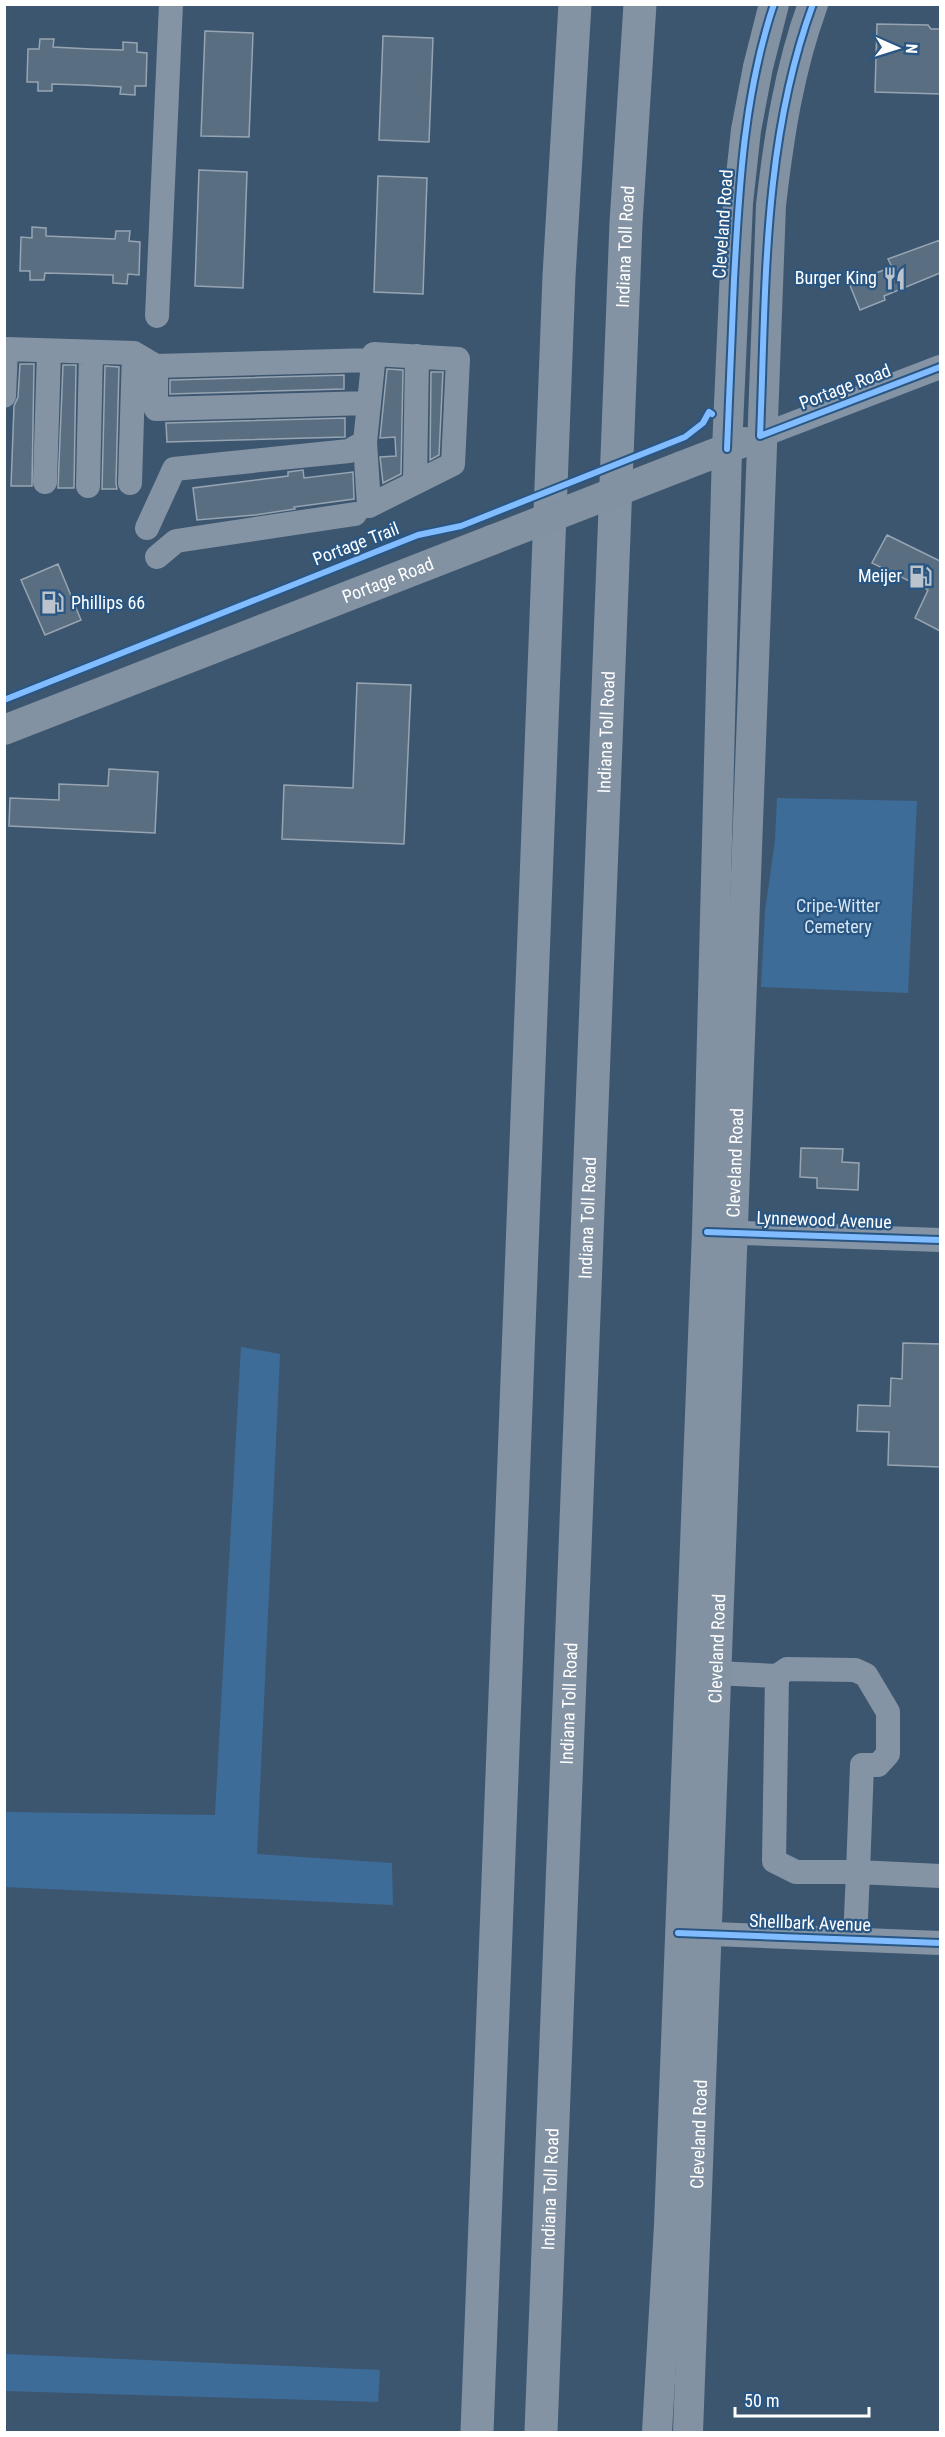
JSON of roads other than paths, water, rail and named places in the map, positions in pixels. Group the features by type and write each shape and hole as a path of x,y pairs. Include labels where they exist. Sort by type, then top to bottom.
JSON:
{"highway":[{"path":"477,2433 559,276 575,4"},
{"name":"Indiana Toll Road","path":"540,2433 626,223 640,4"}],"main road":[{"name":"Cleveland Road","path":"657,2433 669,2225 716,1673 727,449 739,193 746,130 758,67 774,4"},
{"name":"Cleveland Road","path":"688,2433 692,1934 720,1232 771,205 779,132 791,74 813,4"},
{"name":"Portage Road","path":"4,730 760,436"}],"street":[{"path":"157,316 171,5"},
{"path":"4,396 6,349 134,353 156,366 374,360"},
{"path":"45,482 50,351"},
{"path":"88,486 91,352"},
{"path":"130,483 134,353"},
{"path":"374,354 458,359 453,464 369,506 365,442 374,360 374,354"},
{"path":"415,483 417,356"},
{"path":"156,366 156,409 369,403"},
{"name":"Portage Road","path":"760,436 940,367"},
{"path":"147,528 174,469 349,451 365,442"},
{"path":"157,557 177,542 355,514"},
{"name":"Lynnewood Avenue","path":"720,1232 940,1240"},
{"path":"716,1673 777,1676 787,1669 855,1670 866,1675 888,1712 888,1754 878,1765 862,1765 855,1939"},
{"path":"777,1676 774,1861 796,1872 940,1876"},
{"name":"Shellbark Avenue","path":"692,1934 940,1943"}],"place":[{"name":"Burger King","path":"895,278"},
{"name":"Meijer","path":"920,576"},
{"name":"Phillips 66","path":"53,603"}],"park label":[{"name":"Cripe-Witter Cemetery","path":"838,916"}]}
